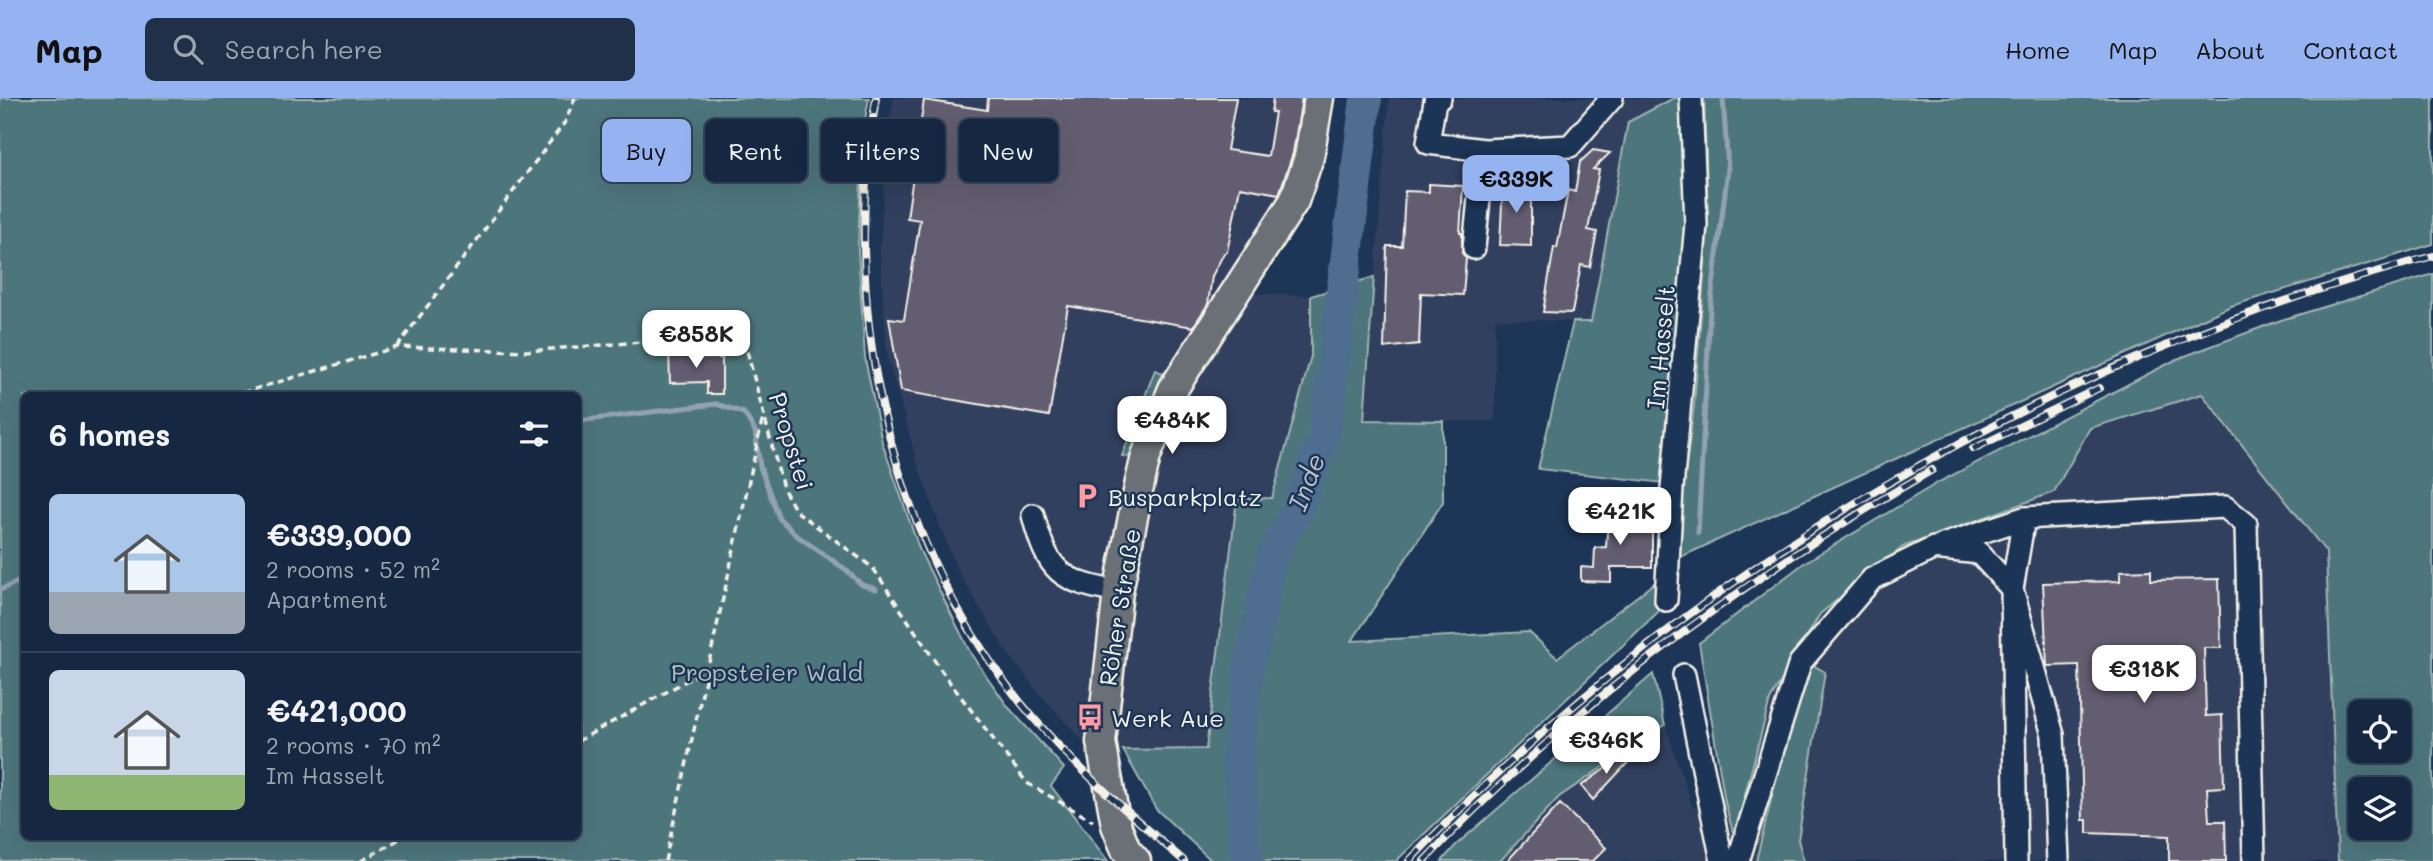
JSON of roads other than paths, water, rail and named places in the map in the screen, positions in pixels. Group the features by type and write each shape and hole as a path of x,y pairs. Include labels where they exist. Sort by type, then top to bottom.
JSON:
{"main road":[{"name":"Röher Straße","path":"1136,861 1126,850 1116,825 1101,742 1118,592 1140,482 1161,416 1196,351 1294,201 1309,157 1318,98"}],"street":[{"path":"1440,98 1435,101 1428,143 1484,150 1570,146 1612,98"},
{"name":"Im Hasselt","path":"1666,600 1672,488 1696,223 1691,98"},
{"path":"1474,248 1484,150"},
{"path":"1738,861 1800,663 1872,579 1934,548 2024,518 2225,508 2246,524 2254,861"},
{"path":"1033,515 1047,558 1057,571 1076,582 1118,592"},
{"path":"2016,861 2012,589 2024,518"},
{"path":"1934,548 1979,553 2012,589 2053,735 2059,861"},
{"path":"1684,675 1722,861"}],"waterway":[{"name":"Inde","path":"1248,861 1243,841 1242,796 1237,760 1249,668 1272,556 1297,511 1325,433 1366,98"},
{"path":"1698,533 1710,309 1728,169 1723,98"},
{"path":"581,421 716,404 744,413 755,431 760,467 779,518 796,535 845,569 862,585 876,589"},
{"path":"0,590 21,580"},
{"path":"1246,614 1260,616"}],"railway":[{"path":"876,98 866,177 864,257 870,337 884,416 906,493 936,567 975,637 1021,703 1078,766 1184,861"},
{"path":"1409,861 1517,756 1631,659 1753,569 1880,488 2012,416 2149,353 2289,300 2433,256"},
{"path":"1973,449 2099,388"},
{"path":"1424,861 1540,749 1664,647 1795,554 1932,470"}],"place":[{"name":"Busparkplatz","path":"1087,496"},
{"name":"Werk Aue","path":"1090,717"}],"park label":[{"name":"Propsteier Wald","path":"767,671"}]}
